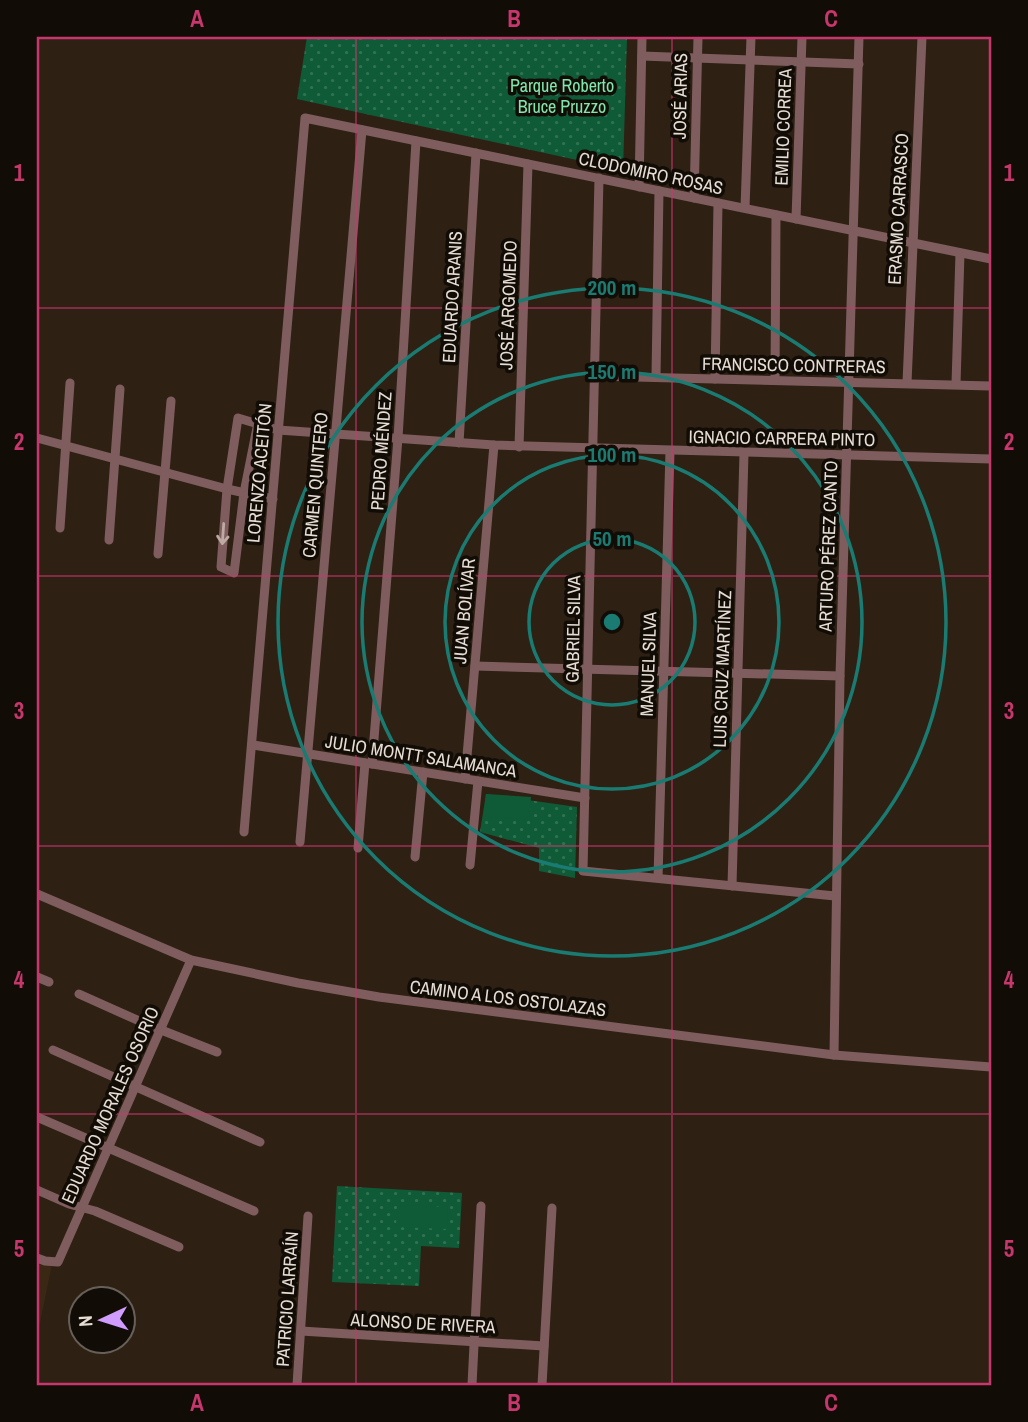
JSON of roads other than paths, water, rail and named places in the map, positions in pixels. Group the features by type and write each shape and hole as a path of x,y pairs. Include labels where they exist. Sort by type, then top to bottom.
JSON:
{"street":[{"path":"639,187 642,37"},
{"name":"JOSÉ ARIAS","path":"694,198 698,37"},
{"path":"745,208 751,37"},
{"name":"EMILIO CORREA","path":"796,219 802,37"},
{"name":"ARTURO PÉREZ CANTO","path":"834,1055 840,676 859,37"},
{"name":"ERASMO CARRASCO","path":"907,383 922,37"},
{"path":"642,56 859,64"},
{"name":"CLODOMIRO ROSAS","path":"305,118 991,259"},
{"name":"LORENZO ACEITÓN","path":"244,832 305,118"},
{"name":"CARMEN QUINTERO","path":"300,842 362,130"},
{"name":"PEDRO MÉNDEZ","path":"358,848 369,764 398,438 416,141"},
{"name":"EDUARDO ARANIS","path":"459,443 476,153"},
{"name":"JOSÉ ARGOMEDO","path":"519,446 528,164"},
{"name":"GABRIEL SILVA","path":"599,178 583,871 658,878"},
{"path":"656,377 659,191"},
{"path":"715,379 718,203"},
{"path":"775,380 776,215"},
{"path":"956,384 960,253"},
{"name":"FRANCISCO CONTRERAS","path":"595,376 991,386"},
{"path":"60,527 70,383"},
{"path":"109,540 120,389"},
{"path":"158,554 171,401"},
{"name":"IGNACIO CARRERA PINTO","path":"227,489 238,418 278,430 494,446 991,459"},
{"path":"227,489 221,568 234,573 244,493 258,423"},
{"path":"37,438 273,499"},
{"name":"JUAN BOLÍVAR","path":"465,779 494,446"},
{"name":"MANUEL SILVA","path":"658,878 670,451"},
{"name":"LUIS CRUZ MARTÍNEZ","path":"732,886 744,453"},
{"path":"475,666 840,676"},
{"name":"JULIO MONTT SALAMANCA","path":"253,745 585,798"},
{"path":"415,857 423,772"},
{"path":"470,865 478,781"},
{"path":"658,878 835,897"},
{"name":"CAMINO A LOS OSTOLAZAS","path":"37,894 191,960 235,971 379,997 834,1055 991,1067"},
{"name":"EDUARDO MORALES OSORIO","path":"37,1258 58,1262 191,960"},
{"path":"37,977 48,982"},
{"path":"79,994 216,1052"},
{"path":"53,1050 260,1142"},
{"path":"37,1117 254,1211"},
{"path":"37,1190 95,1210 179,1247"},
{"path":"472,1385 481,1206"},
{"path":"542,1385 552,1208"},
{"name":"PATRICIO LARRAÍN","path":"297,1385 308,1216"},
{"name":"ALONSO DE RIVERA","path":"301,1331 544,1346"}],"park label":[{"name":"Parque Roberto Bruce Pruzzo","path":"562,95"}]}
